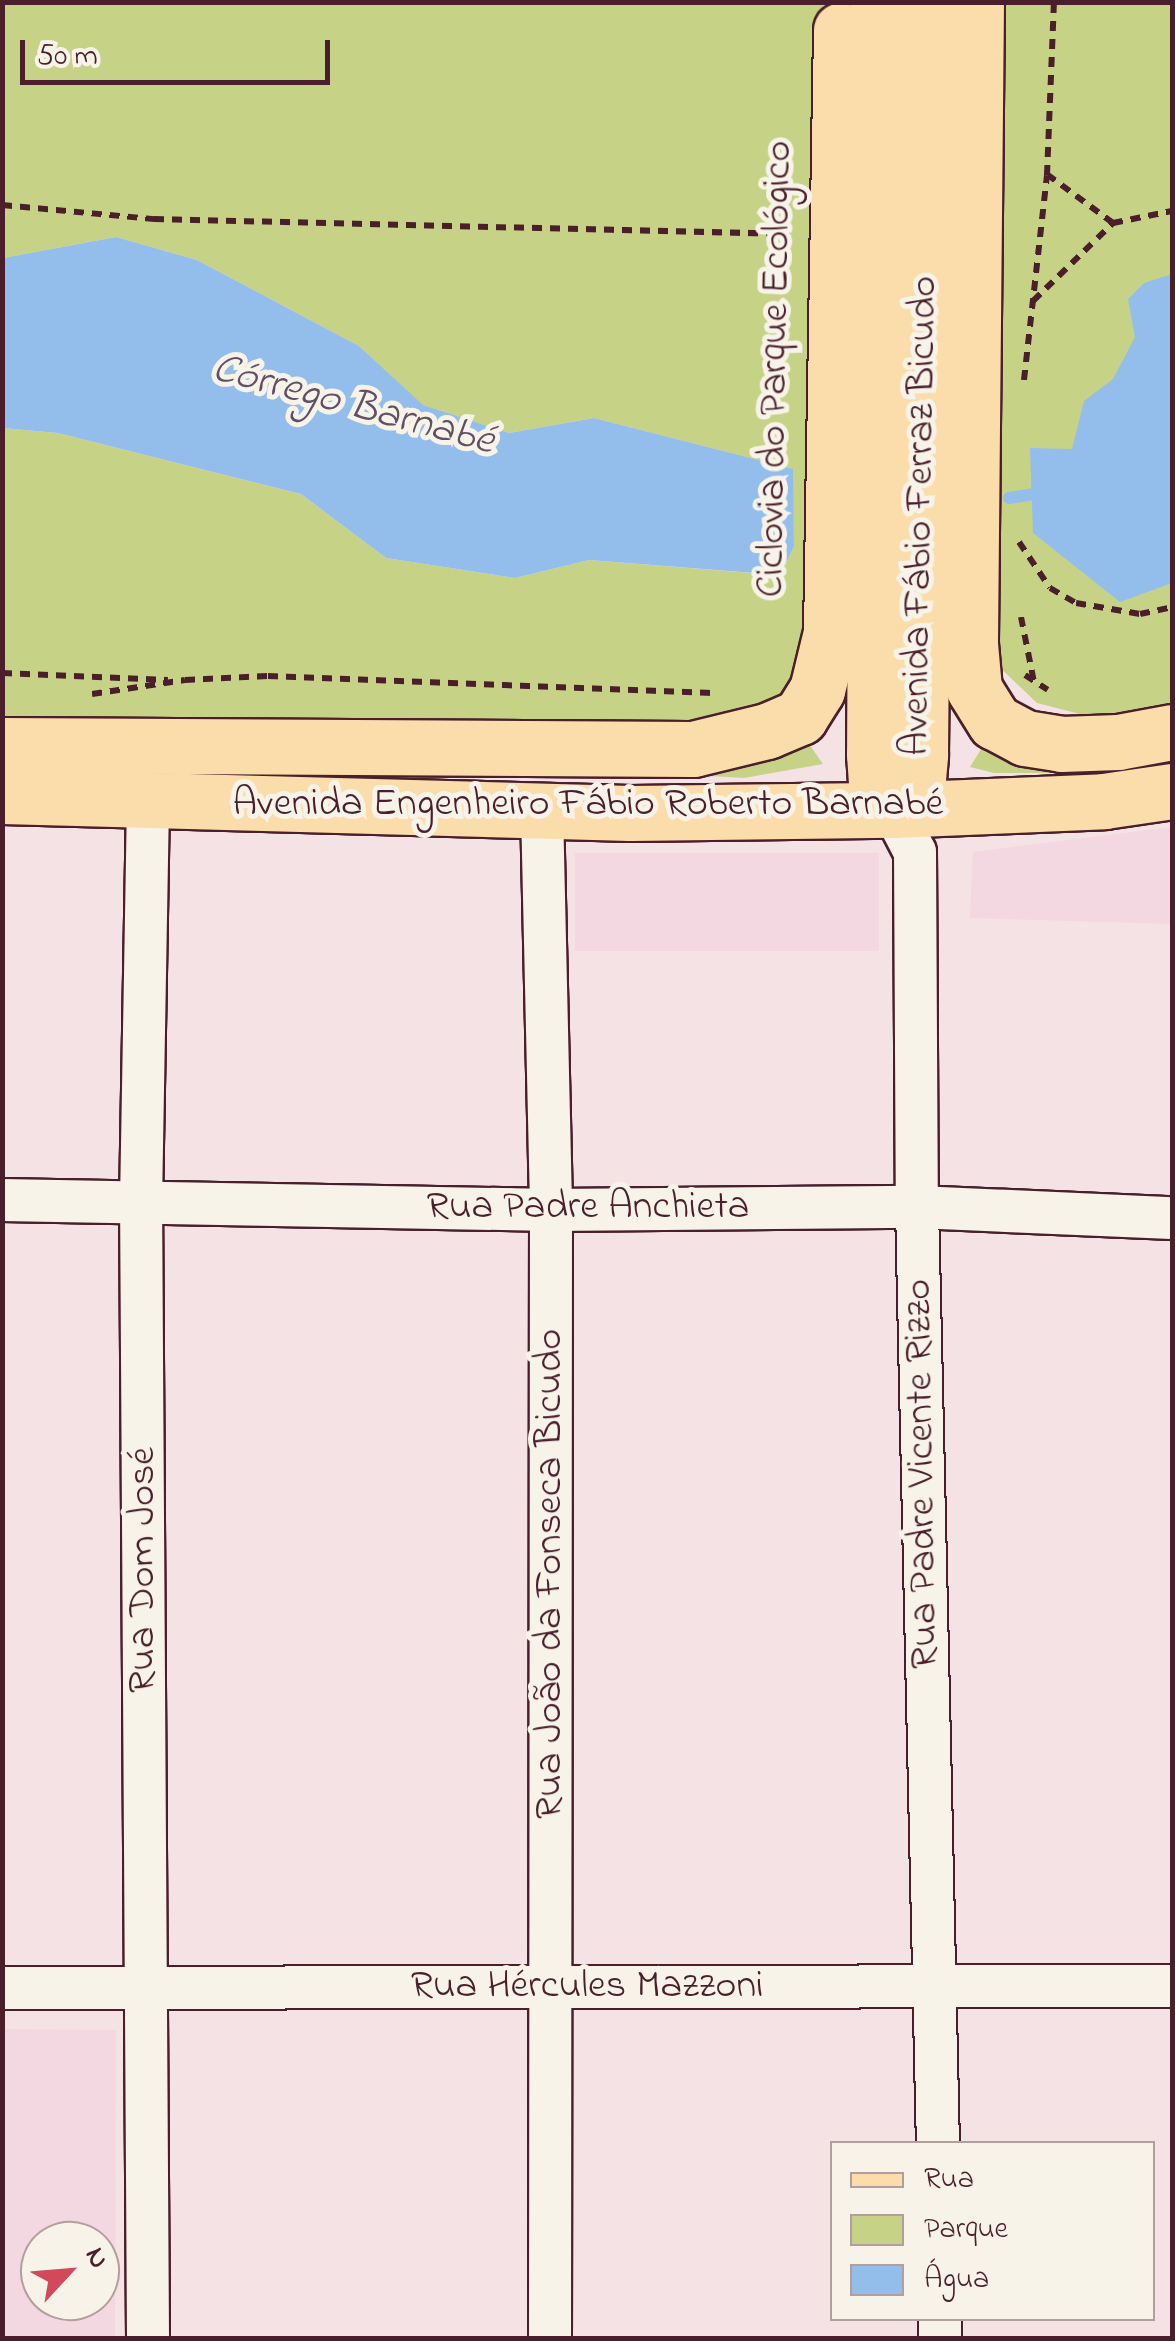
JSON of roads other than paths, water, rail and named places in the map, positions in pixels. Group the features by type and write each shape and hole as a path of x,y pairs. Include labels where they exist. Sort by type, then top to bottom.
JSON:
{"main road":[{"path":"2,745 660,749 725,743 792,722 817,690 831,632 841,2"},
{"name":"Avenida Fábio Ferraz Bicudo","path":"878,2 874,754 876,780 893,810 918,778 920,754 927,2"},
{"path":"976,2 970,644 974,689 995,722 1026,738 1061,744 1118,742 1172,732"},
{"path":"542,809 571,778 660,749"},
{"name":"Avenida Engenheiro Fábio Roberto Barnabé","path":"2,796 630,813 893,810 1104,801 1172,792"}],"street":[{"name":"Rua Dom José","path":"148,802 141,1203 148,2338"},
{"name":"Rua João da Fonseca Bicudo","path":"542,809 551,1210 550,2338"},
{"name":"Rua Padre Vicente Rizzo","path":"893,810 915,852 917,1207 938,2141"},
{"name":"Rua Padre Anchieta","path":"2,1200 551,1210 917,1207 1172,1218"},
{"name":"Rua Hércules Mazzoni","path":"2,1988 1172,1986"}],"water":[{"path":"116,237 197,260 359,346 423,405 509,433 594,418 793,469 794,547 779,575 589,560 515,578 386,558 301,494 58,433 3,428 3,258"},
{"path":"1172,274 1172,583 1120,602 1033,533 1030,448 1072,449 1084,401 1113,379 1135,337 1128,299 1144,283"}],"waterway":[{"name":"Córrego Barnabé","path":"1009,498 1046,492"}]}
